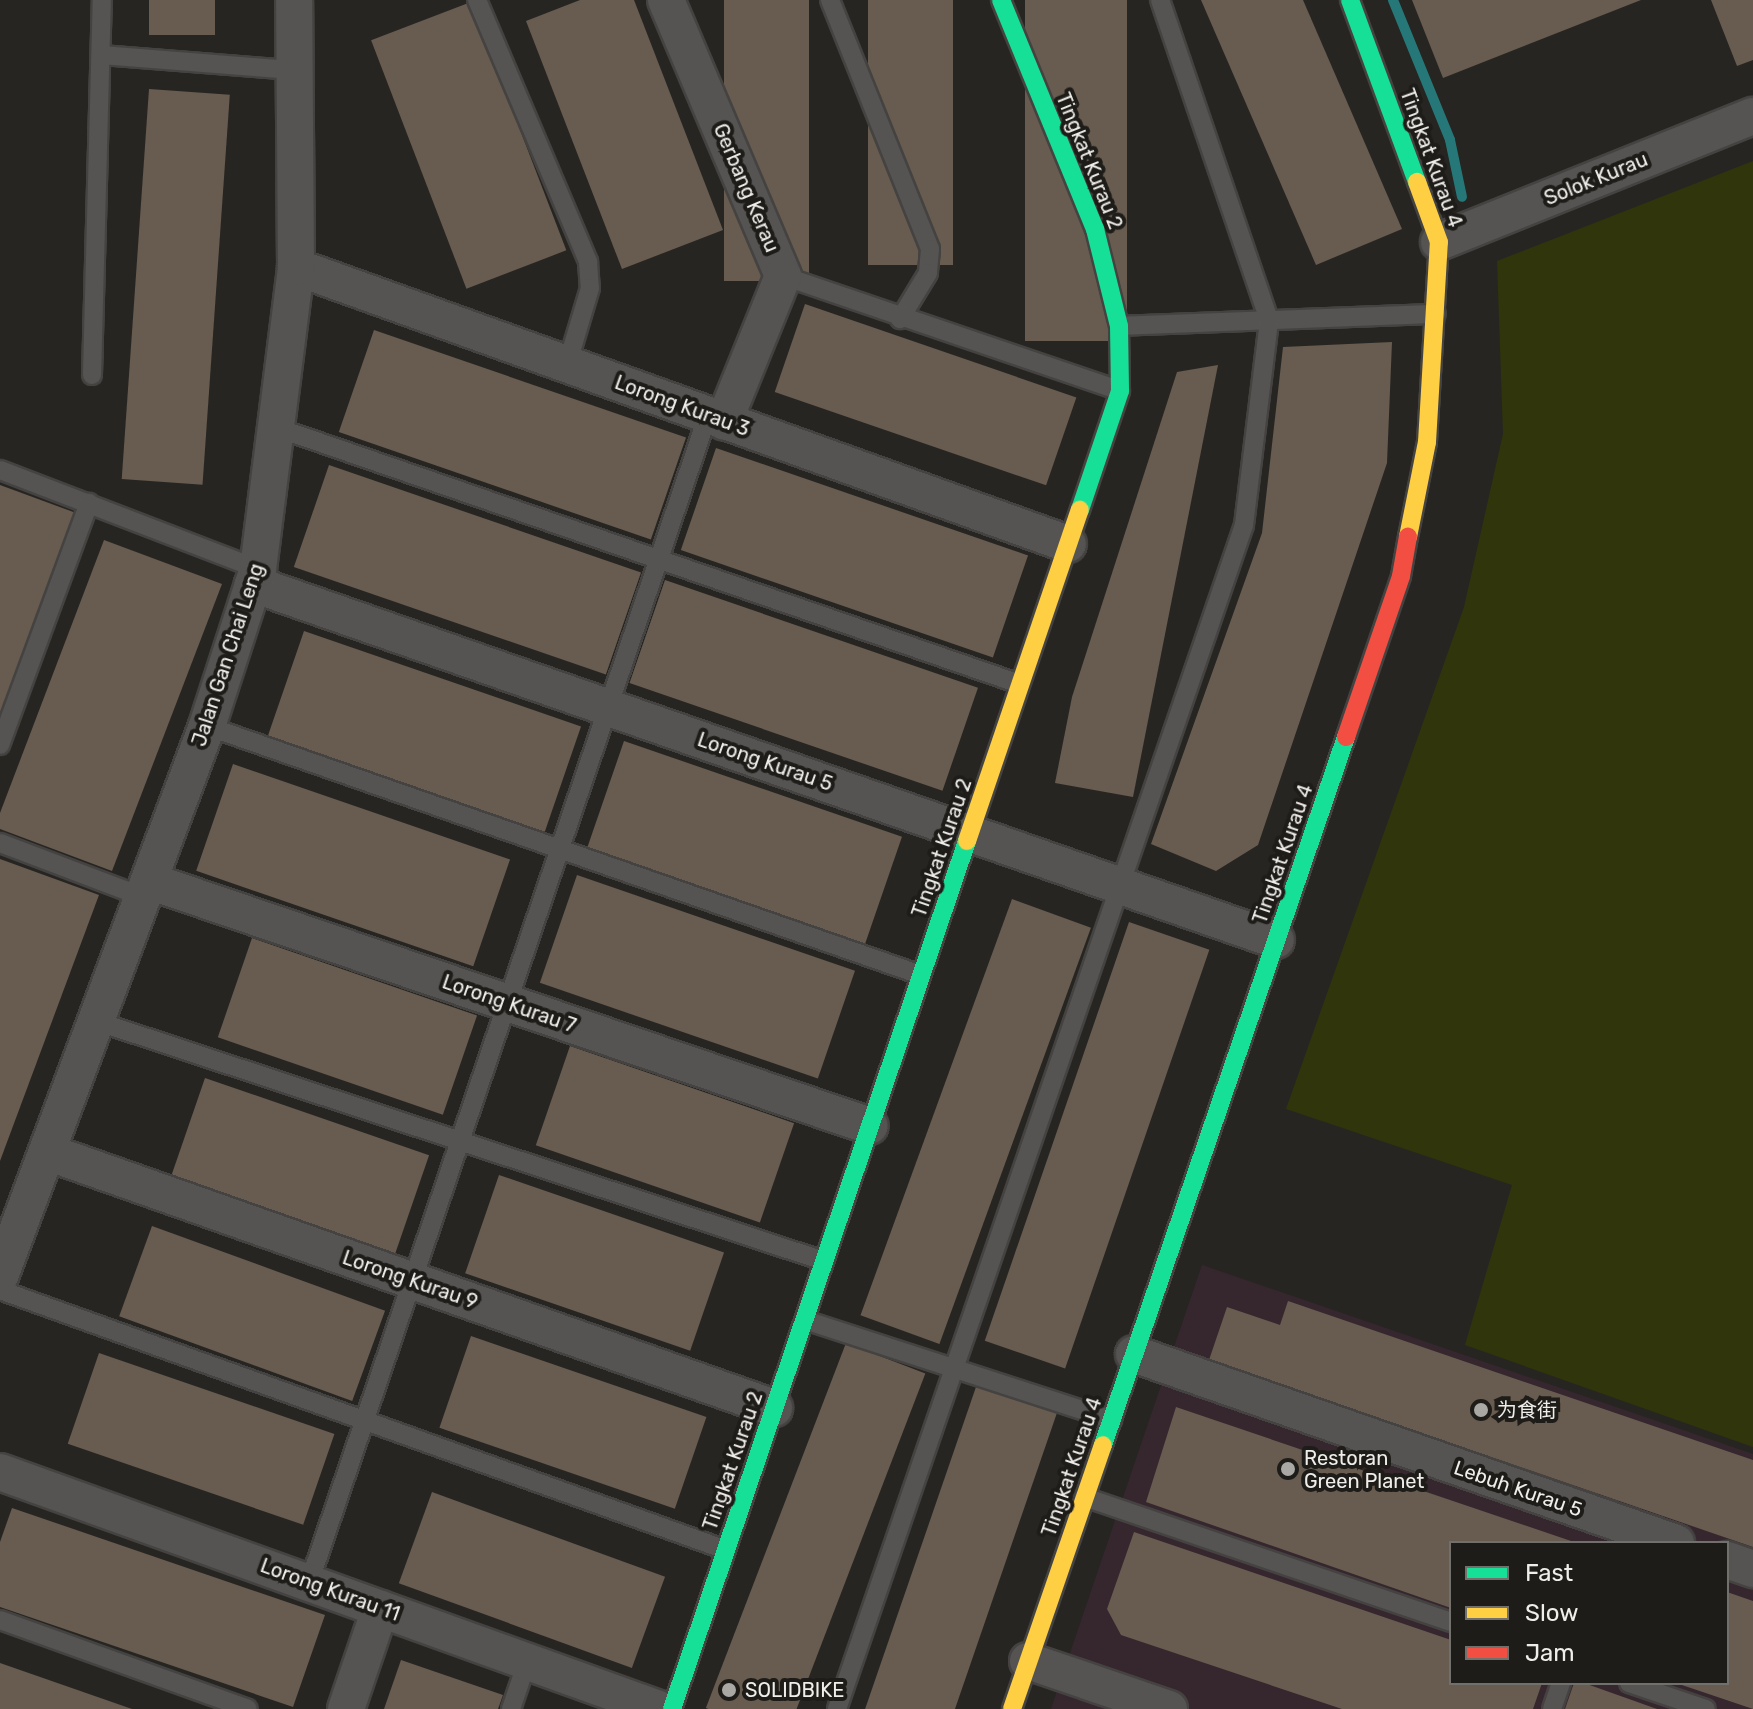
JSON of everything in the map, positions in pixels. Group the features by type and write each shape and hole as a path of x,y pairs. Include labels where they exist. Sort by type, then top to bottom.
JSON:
{"street":[{"name":"Jalan Gan Chai Leng","path":"0,1276 207,726 256,577 278,428 296,267 294,0"},
{"name":"Gerbang Kerau","path":"666,0 783,276 716,418"},
{"name":"Tingkat Kurau 2","path":"672,1709 1120,391 1119,326 1095,229 1001,0"},
{"name":"Tingkat Kurau 4","path":"1012,1709 1401,576 1427,442 1439,242 1350,0"},
{"name":"Solok Kurau","path":"1439,242 1753,116"},
{"name":"Lorong Kurau 3","path":"296,267 1068,544"},
{"name":"Lorong Kurau 5","path":"256,577 608,707 1276,940"},
{"name":"Lorong Kurau 7","path":"146,889 507,1003 870,1126"},
{"name":"Lorong Kurau 9","path":"47,1152 774,1408"},
{"name":"Lebuh Kurau 5","path":"1134,1354 1611,1533 1663,1541"},
{"name":"Lorong Kurau 11","path":"0,1472 659,1709"},
{"path":"1729,1561 1753,1569"},
{"path":"346,1709 380,1609"},
{"path":"1028,1661 1169,1709"}],"lane":[{"path":"92,375 102,0"},
{"path":"477,0 588,262 590,288 567,365"},
{"path":"830,0 930,249 928,273 900,319"},
{"path":"837,1709 1244,525 1269,320 1160,0"},
{"path":"101,55 293,70"},
{"path":"783,276 900,319 1120,391"},
{"path":"1119,326 1437,314"},
{"path":"309,1583 659,559 716,418"},
{"path":"278,428 1021,684"},
{"path":"0,470 89,503 256,577"},
{"path":"0,745 89,503"},
{"path":"207,726 921,975"},
{"path":"0,843 146,889"},
{"path":"96,1021 824,1261"},
{"path":"0,1290 726,1550"},
{"path":"805,1320 1112,1420"},
{"path":"1084,1497 1449,1621"},
{"path":"0,1620 248,1709"},
{"path":"511,1709 527,1662"},
{"path":"1552,1709 1560,1685"},
{"path":"1635,1685 1706,1709"}],"shaded area":[{"path":"1202,1265 1753,1454 1753,1709 1051,1709"}],"green space":[{"path":"1753,161 1753,1447 1465,1345 1512,1185 1286,1109 1464,607 1503,434 1497,261"}],"building":[{"path":"149,0 215,0 215,35 149,35"},
{"path":"580,0 634,0 723,230 622,269 526,21"},
{"path":"724,0 809,0 809,281 724,281"},
{"path":"868,0 953,0 953,265 868,265"},
{"path":"1025,0 1127,0 1127,341 1025,341"},
{"path":"1201,0 1303,0 1402,229 1316,265"},
{"path":"1412,0 1641,0 1443,78"},
{"path":"1711,0 1753,0 1753,60 1737,66"},
{"path":"471,2 566,250 466,289 371,40"},
{"path":"149,89 230,95 203,485 122,479"},
{"path":"805,304 1076,397 1046,485 775,392"},
{"path":"374,330 686,437 651,540 339,432"},
{"path":"1392,342 1387,463 1258,845 1216,871 1151,844 1262,533 1283,347"},
{"path":"1218,365 1133,797 1055,783 1072,697 1177,372"},
{"path":"716,448 1028,555 993,658 681,550"},
{"path":"329,465 641,572 606,675 294,567"},
{"path":"0,485 76,513 0,716"},
{"path":"104,540 222,584 112,871 0,829 0,813"},
{"path":"665,580 978,688 942,791 630,683"},
{"path":"304,631 581,726 544,834 267,739"},
{"path":"624,741 902,837 865,945 587,849"},
{"path":"233,764 510,859 473,966 196,871"},
{"path":"0,859 99,895 0,1161"},
{"path":"577,875 855,971 818,1079 540,983"},
{"path":"1012,899 1091,928 939,1344 860,1315"},
{"path":"1129,922 1209,950 1065,1369 985,1341"},
{"path":"252,938 477,1015 443,1115 218,1037"},
{"path":"570,1046 794,1123 760,1222 536,1145"},
{"path":"205,1078 429,1155 395,1253 171,1176"},
{"path":"499,1175 724,1252 690,1351 465,1273"},
{"path":"152,1226 385,1311 352,1401 119,1316"},
{"name":"为食街","path":"1288,1301 1753,1460 1753,1547 1209,1360 1227,1307 1280,1325"},
{"path":"471,1336 706,1417 675,1509 439,1428"},
{"path":"846,1343 925,1373 797,1709 706,1708"},
{"path":"99,1353 334,1434 303,1525 68,1444"},
{"path":"977,1384 1057,1412 955,1709 865,1709"},
{"path":"1176,1407 1571,1541 1449,1541 1449,1607 1146,1502"},
{"path":"432,1492 665,1577 632,1668 399,1583"},
{"path":"12,1508 325,1615 293,1707 0,1607 0,1542"},
{"path":"1134,1532 1449,1639 1449,1685 1541,1685 1533,1709 1342,1709 1121,1635 1107,1609"},
{"path":"1729,1593 1753,1601 1753,1709 1682,1685 1729,1685"},
{"path":"401,1660 503,1695 498,1709 384,1709"},
{"path":"0,1663 132,1709 0,1709"},
{"path":"1573,1685 1590,1685 1657,1709 1565,1709"}],"waterway":[{"path":"1393,0 1450,140 1462,197"}],"traffic: fast":[{"path":"1001,0 1095,229 1119,326 1120,391 1080,510"},
{"path":"1350,0 1417,182"},
{"path":"1103,1445 1346,737"},
{"path":"672,1709 967,841"}],"traffic: slow":[{"path":"1408,537 1427,442 1439,242 1417,182"},
{"path":"967,841 1080,510"},
{"path":"1012,1709 1103,1445"}],"traffic: jam":[{"path":"1346,737 1401,576 1408,537"}],"place":[{"name":"为食街","path":"1481,1410"},
{"name":"Restoran Green Planet","path":"1288,1469"},
{"name":"SOLIDBIKE","path":"729,1690"}]}
